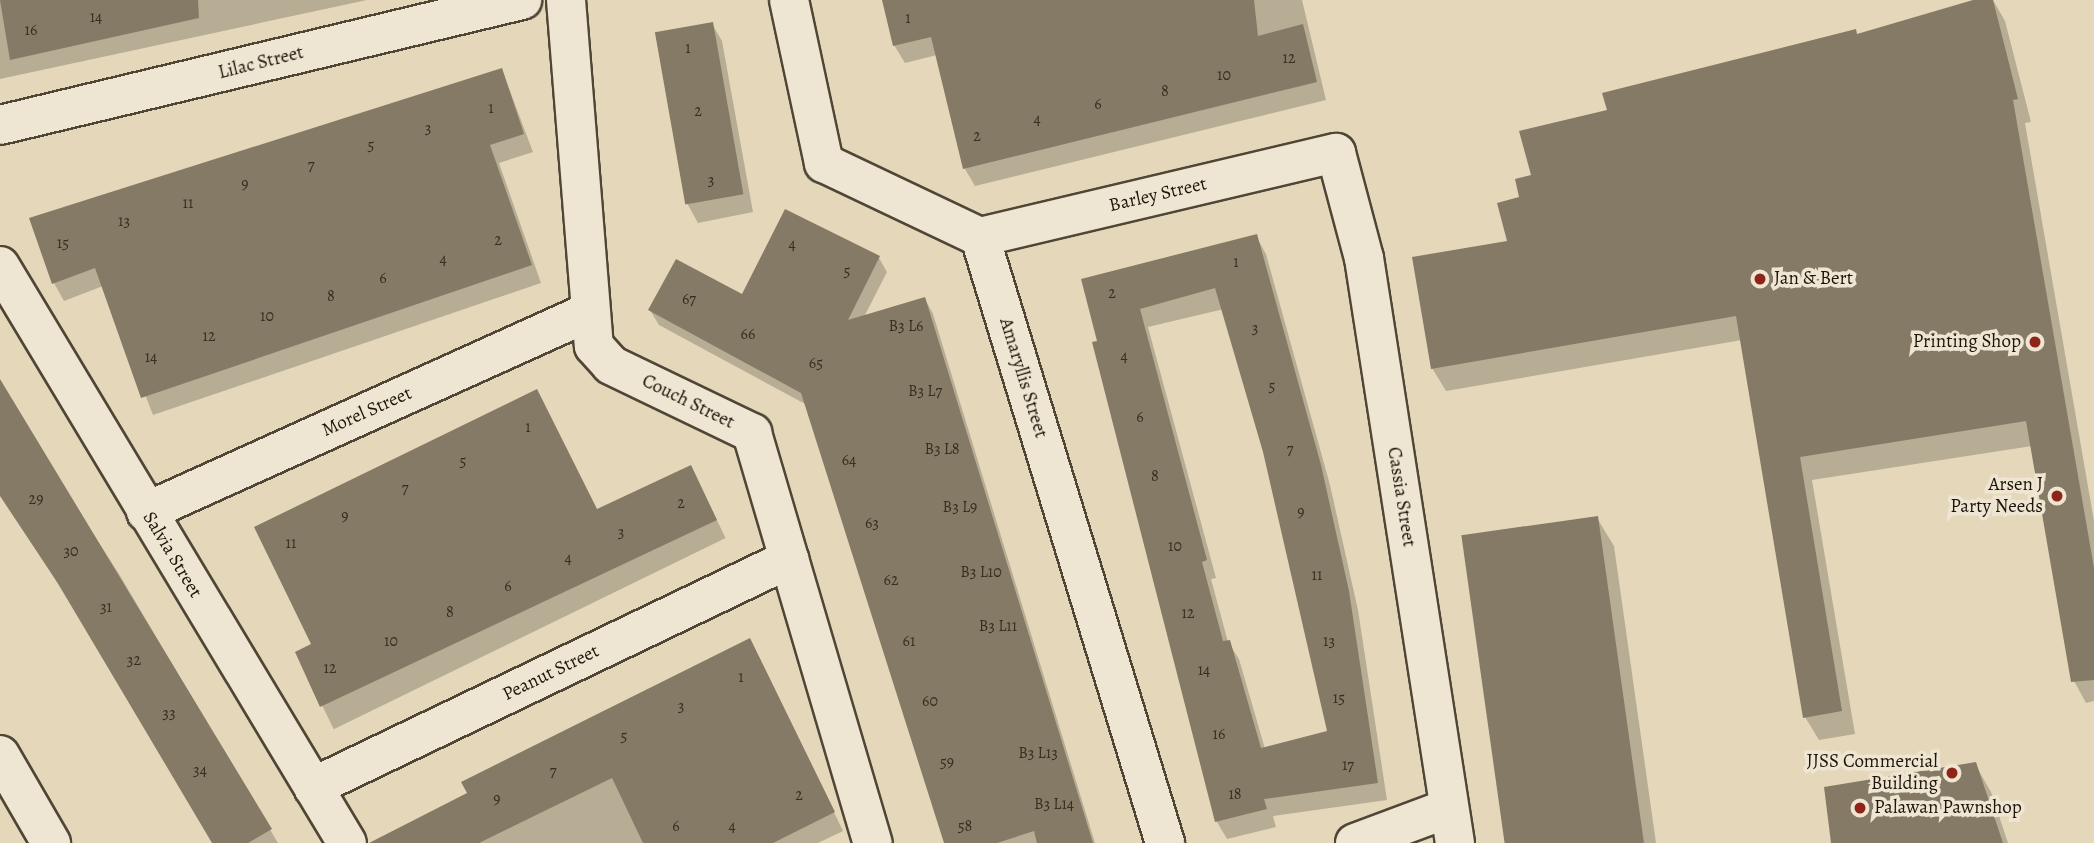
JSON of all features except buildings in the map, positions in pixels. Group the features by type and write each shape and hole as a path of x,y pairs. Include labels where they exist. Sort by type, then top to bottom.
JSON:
{"street":[{"name":"Lilac Street","path":"0,125 522,0"},
{"name":"Couch Street","path":"566,0 588,312 594,346 611,365 752,433 873,843"},
{"path":"789,0 824,163 980,237"},
{"name":"Barley Street","path":"980,237 1336,153"},
{"name":"Cassia Street","path":"1336,153 1364,258 1452,825"},
{"name":"Amaryllis Street","path":"980,237 1165,843"},
{"name":"Salvia Street","path":"0,266 347,843"},
{"name":"Morel Street","path":"146,512 588,312"},
{"name":"Peanut Street","path":"313,787 789,559"},
{"path":"0,755 51,843"},
{"path":"1355,843 1452,825"}],"place":[{"name":"Jan & Bert","path":"1760,279"},
{"name":"Printing Shop","path":"2035,342"},
{"name":"Arsen J Party Needs","path":"2057,496"},
{"name":"JJSS Commercial Building","path":"1952,773"},
{"name":"Palawan Pawnshop","path":"1860,808"}]}
